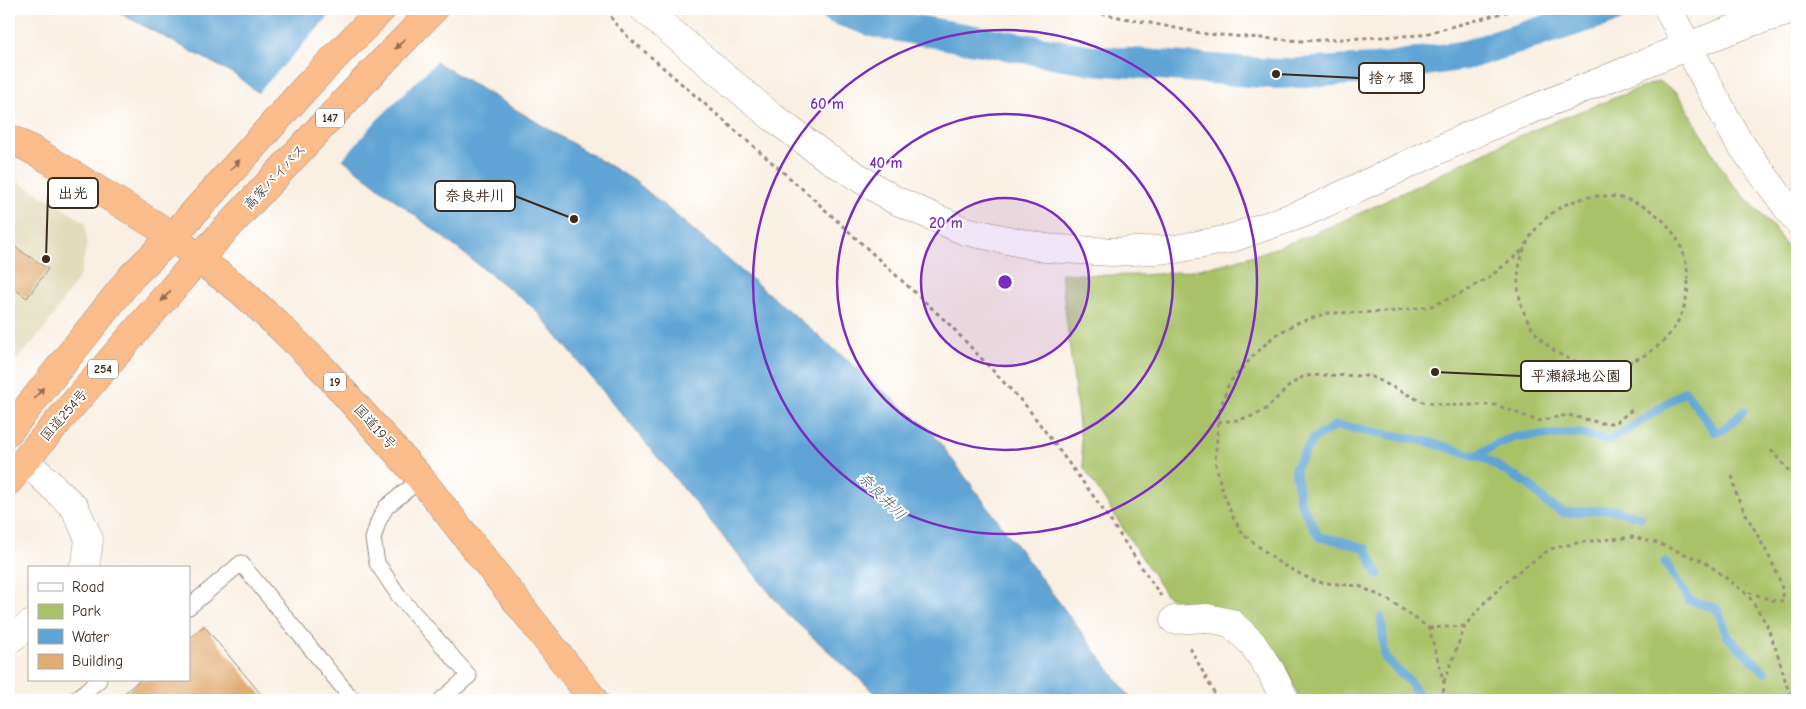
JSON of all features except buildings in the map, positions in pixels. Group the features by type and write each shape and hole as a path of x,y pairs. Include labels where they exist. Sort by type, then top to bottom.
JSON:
{"highway":[{"path":"173,236 308,85 382,9"},
{"name":"高家バイパス","path":"198,259 434,9"},
{"name":"国道19号","path":"9,138 38,153 173,236 198,259 240,290 322,368 421,479 594,700"},
{"name":"254","path":"9,431 132,276 173,236"},
{"name":"国道254号","path":"9,481 198,259"}],"street":[{"path":"644,9 771,116 826,157 893,199 965,232 1045,248 1111,252 1176,249 1228,239 1304,213 1481,130 1688,46 1752,22 1797,9"},
{"path":"1672,16 1738,139 1797,221"},
{"path":"25,460 75,508 89,538 84,566"},
{"path":"1174,620 1207,618 1231,623 1252,643 1270,670 1285,700"},
{"path":"9,640 28,626"}],"lane":[{"path":"421,479 386,507 378,522 373,540 377,563 399,596 470,676 441,700"},
{"path":"190,605 241,563 352,700"},
{"path":"75,700 97,682"}],"path":[{"path":"608,9 613,21 628,37 806,193 942,318 1027,407 1097,501 1161,595 1218,700"},
{"path":"1078,9 1206,34 1303,41 1421,35 1517,9"},
{"path":"1465,626 1429,628 1388,600 1359,586 1316,582 1281,564 1243,534 1233,517 1222,490 1215,461 1219,412 1229,383 1252,356 1274,336 1297,323 1328,313 1389,312 1431,306 1464,292 1491,276 1525,248 1531,235 1550,215 1574,201 1601,196 1628,199 1653,212 1673,231 1685,256 1689,283 1684,311 1669,336 1647,354 1620,365 1592,366 1564,358 1541,341 1525,317 1518,290 1520,261 1525,248"},
{"path":"1218,422 1256,415 1266,409 1290,384 1304,376 1324,375 1370,376 1423,402 1447,406 1496,405 1538,420 1568,416 1601,423 1615,423 1633,409"},
{"path":"1771,450 1797,480"},
{"path":"1732,476 1737,498 1769,557 1784,593 1783,601 1772,600 1742,591"},
{"path":"1444,683 1465,626 1482,605 1512,576 1550,549 1581,542 1633,537 1657,543 1705,562 1748,596 1766,623 1777,652 1791,700"},
{"path":"1429,628 1444,683 1444,700"}],"shaded area":[{"path":"9,176 85,222 87,243 80,275 46,327 15,362 9,357"}],"green space":[{"path":"1658,81 1678,93 1729,180 1774,228 1797,262 1797,700 1300,700 1284,662 1263,637 1227,612 1187,605 1166,595 1084,468 1061,273 1146,275 1188,271 1268,251 1343,221 1524,134"}],"water":[{"path":"112,9 348,9 635,181 931,431 1132,700 883,700 788,615 535,309 234,74"}],"pier":[{"path":"336,9 353,9 438,60 376,121 341,161 256,95"}],"waterway":[{"path":"836,9 876,23 1093,60 1276,74 1374,69 1466,55 1612,9"},
{"path":"1476,456 1497,444 1515,437 1576,433 1608,440 1623,433 1685,391 1715,432 1723,430 1744,411"},
{"path":"1378,575 1366,549 1341,541 1319,537 1300,502 1295,468 1313,439 1336,425 1425,441 1483,458 1528,484 1547,503 1564,513 1611,509 1640,517"},
{"path":"1665,562 1689,600 1717,609 1728,637 1765,672"},
{"path":"1381,617 1385,658 1409,681 1422,700"}],"place":[{"name":"捨ヶ堰","path":"1276,74"},
{"name":"奈良井川","path":"574,219"},
{"name":"出光","path":"46,259"},
{"name":"平瀬緑地公園","path":"1435,372"}]}
